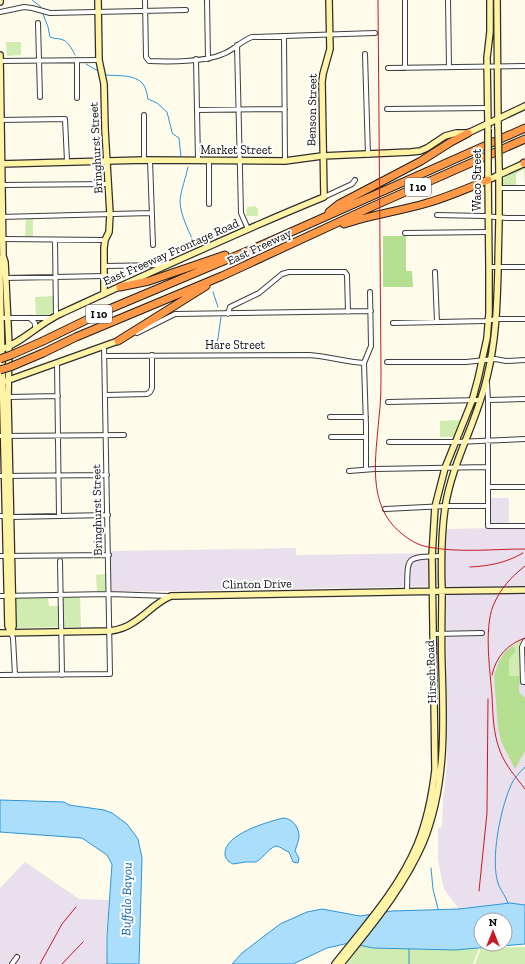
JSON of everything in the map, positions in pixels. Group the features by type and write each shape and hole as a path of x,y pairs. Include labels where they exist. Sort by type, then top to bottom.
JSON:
{"highway":[{"name":"East Freeway","path":"0,359 43,341 107,310 264,244 525,128"},
{"path":"322,218 339,204 422,161 468,133"},
{"name":"East Freeway","path":"0,370 222,276 369,208 525,139"},
{"path":"311,235 360,219 439,199 488,176"},
{"path":"120,287 149,281 264,244"},
{"path":"118,341 222,276"}],"main road":[{"name":"Bringhurst Street","path":"98,0 100,60 104,84 110,214 109,232 105,240 104,294"},
{"name":"Benson Street","path":"324,197 322,156 322,74 330,54 330,0"},
{"path":"490,3 497,3"},
{"name":"Waco Street","path":"483,361 488,321 489,267 487,66 490,32 490,3"},
{"name":"Waco Street","path":"492,360 497,319 499,217 497,3"},
{"path":"0,55 1,217 3,239 3,256 1,262 8,318 9,346 9,397 4,436"},
{"path":"468,133 488,126 498,118 525,106"},
{"name":"Market Street","path":"1,164 147,160 285,161 322,156 368,155 420,151 445,136 456,132 468,133"},
{"path":"488,176 525,163"},
{"name":"East Freeway Frontage Road","path":"1,350 20,340 54,317 248,229 324,197"},
{"path":"3,278 1,318 1,383 4,436 6,556 13,626 11,633"},
{"path":"1,383 118,341"},
{"name":"Hirsch Road","path":"341,964 391,900 420,848 434,808 441,771 444,724 441,634 441,556 446,506 455,467 487,381 492,360"},
{"name":"Hirsch Road","path":"335,964 404,876 417,845 432,793 435,770 432,556 435,507 445,468 472,400 483,361"},
{"name":"Clinton Drive","path":"171,596 525,590"},
{"path":"0,633 117,630 133,623 163,599 171,596"}],"street":[{"path":"145,0 146,57 147,60 150,61 208,59 224,54 252,37 375,33"},
{"path":"207,0 208,59"},
{"path":"405,0 405,68"},
{"path":"448,0 449,67"},
{"path":"0,12 24,7 35,8 47,12 186,10"},
{"path":"38,23 40,97"},
{"path":"284,36 285,161"},
{"path":"237,45 241,213 248,229"},
{"path":"364,54 368,155"},
{"path":"196,59 198,161"},
{"path":"0,60 100,60"},
{"path":"77,60 77,98"},
{"path":"388,68 525,66"},
{"path":"387,110 488,108"},
{"path":"197,110 285,109"},
{"path":"144,115 153,245"},
{"path":"1,120 66,119 67,161"},
{"path":"209,161 209,204"},
{"name":"East Freeway Frontage Road","path":"324,197 352,184 355,180"},
{"path":"2,185 109,184"},
{"path":"499,188 525,188"},
{"path":"1,217 151,213"},
{"path":"437,215 525,218"},
{"path":"405,233 488,232"},
{"path":"3,239 105,240"},
{"path":"1,318 54,317 56,240"},
{"path":"104,266 170,264"},
{"path":"138,266 142,268 144,276"},
{"path":"489,267 525,267"},
{"path":"228,314 230,307 259,293 282,274 289,272 343,271 347,273 348,312"},
{"path":"436,272 437,322"},
{"path":"3,278 104,276"},
{"path":"366,469 364,363 371,349 370,292"},
{"path":"118,341 171,316 179,314 371,311"},
{"path":"30,318 35,323 35,329"},
{"path":"393,323 488,321 497,319 525,318"},
{"name":"Bringhurst Street","path":"62,675 110,674 104,346"},
{"path":"106,395 147,394 150,392 152,390 152,355"},
{"name":"Hare Street","path":"105,356 310,355 348,362 364,363"},
{"path":"387,362 525,360"},
{"path":"57,363 58,515"},
{"path":"487,381 488,526 525,526"},
{"path":"9,397 58,396"},
{"path":"488,400 525,399"},
{"path":"388,402 480,400"},
{"path":"330,417 366,417"},
{"path":"4,436 124,435"},
{"path":"331,437 366,437"},
{"path":"389,442 455,442 525,439"},
{"path":"349,471 361,471 366,469 488,467"},
{"path":"5,476 107,476"},
{"path":"488,487 525,487"},
{"path":"386,509 446,506 488,506"},
{"path":"5,516 108,514"},
{"path":"6,556 109,555"},
{"path":"408,591 409,562 419,557 441,556"},
{"path":"0,675 62,675 60,561"},
{"path":"0,596 109,594 171,596"},
{"path":"11,633 13,638 15,675"},
{"path":"433,634 482,633"},
{"path":"524,682 522,647 525,641"},
{"path":"12,964 17,957"}],"shaded area":[{"path":"490,498 509,498 509,528 525,528 525,905 510,903 459,909 444,889 438,860 438,828 442,827 443,799 447,765 446,586 111,592 111,551 296,548 296,555 444,553 445,529 490,528"},
{"path":"25,862 79,899 109,900 106,936 107,964 0,964 0,888"}],"green space":[{"path":"6,42 21,42 21,55 7,56"},
{"path":"525,167 525,186 524,169 516,174 516,186 503,186 503,179 506,176"},
{"path":"255,206 258,209 258,216 246,216 247,207"},
{"path":"26,218 33,218 33,237 25,237"},
{"path":"383,236 406,236 406,271 412,271 413,287 383,287"},
{"path":"53,296 53,312 47,316 36,315 35,297"},
{"path":"460,420 453,437 440,437 440,421"},
{"path":"106,574 106,591 97,592 96,575"},
{"path":"63,596 80,596 81,627 63,627"},
{"path":"14,597 48,597 49,606 58,606 58,627 15,628"},
{"path":"521,640 520,676 509,676 509,659 515,648 512,646"},
{"path":"512,646 515,648 515,652 509,659 509,676 520,676 519,692 525,698 525,751 515,769 501,741 498,728 494,676 499,661 505,652"},
{"path":"360,945 393,948 473,948 473,952 478,952 473,964 347,964"},
{"path":"513,947 525,947 525,964 475,964 480,952 513,952"}],"water":[{"name":"Buffalo Bayou","path":"0,800 64,802 69,805 104,810 112,813 127,824 138,839 142,858 139,964 107,964 107,936 112,864 107,855 82,838 0,832"},
{"path":"287,818 293,822 298,831 299,838 295,851 299,858 298,863 293,862 289,852 277,846 272,848 256,862 233,864 227,860 225,855 226,848 231,841 239,835 258,826"},
{"path":"510,903 525,905 525,944 513,945 513,912 473,912 473,948 455,950 373,948 349,943 327,948 293,964 232,964 242,953 280,924 307,912 322,909 360,916 392,911 459,909"}],"waterway":[{"path":"32,0 41,7"},
{"path":"43,14 50,37 66,41 75,55"},
{"path":"86,64 98,71"},
{"path":"106,75 131,77 143,84 146,89 148,99 157,103 167,112 172,132 179,138 181,157"},
{"path":"188,167 180,200 180,206 196,247"},
{"path":"213,292 218,307"},
{"path":"214,350 217,345 221,317"},
{"path":"508,903 499,886 496,876 496,848 504,804 514,779 525,767"},
{"path":"431,868 433,889 438,909"},
{"path":"409,949 409,964"}],"railway":[{"path":"378,0 381,400 375,463 378,494 382,509 390,522 404,536 414,542 428,547 452,550 525,549"},
{"path":"470,567 497,563 523,553"},
{"path":"525,566 515,574 499,594 490,616 488,638 493,717 496,737 505,761 525,789"},
{"path":"492,675 496,662 508,647 525,638"},
{"path":"479,891 487,813 488,699"},
{"path":"40,964 62,924 76,907"},
{"path":"62,964 83,942"}]}
